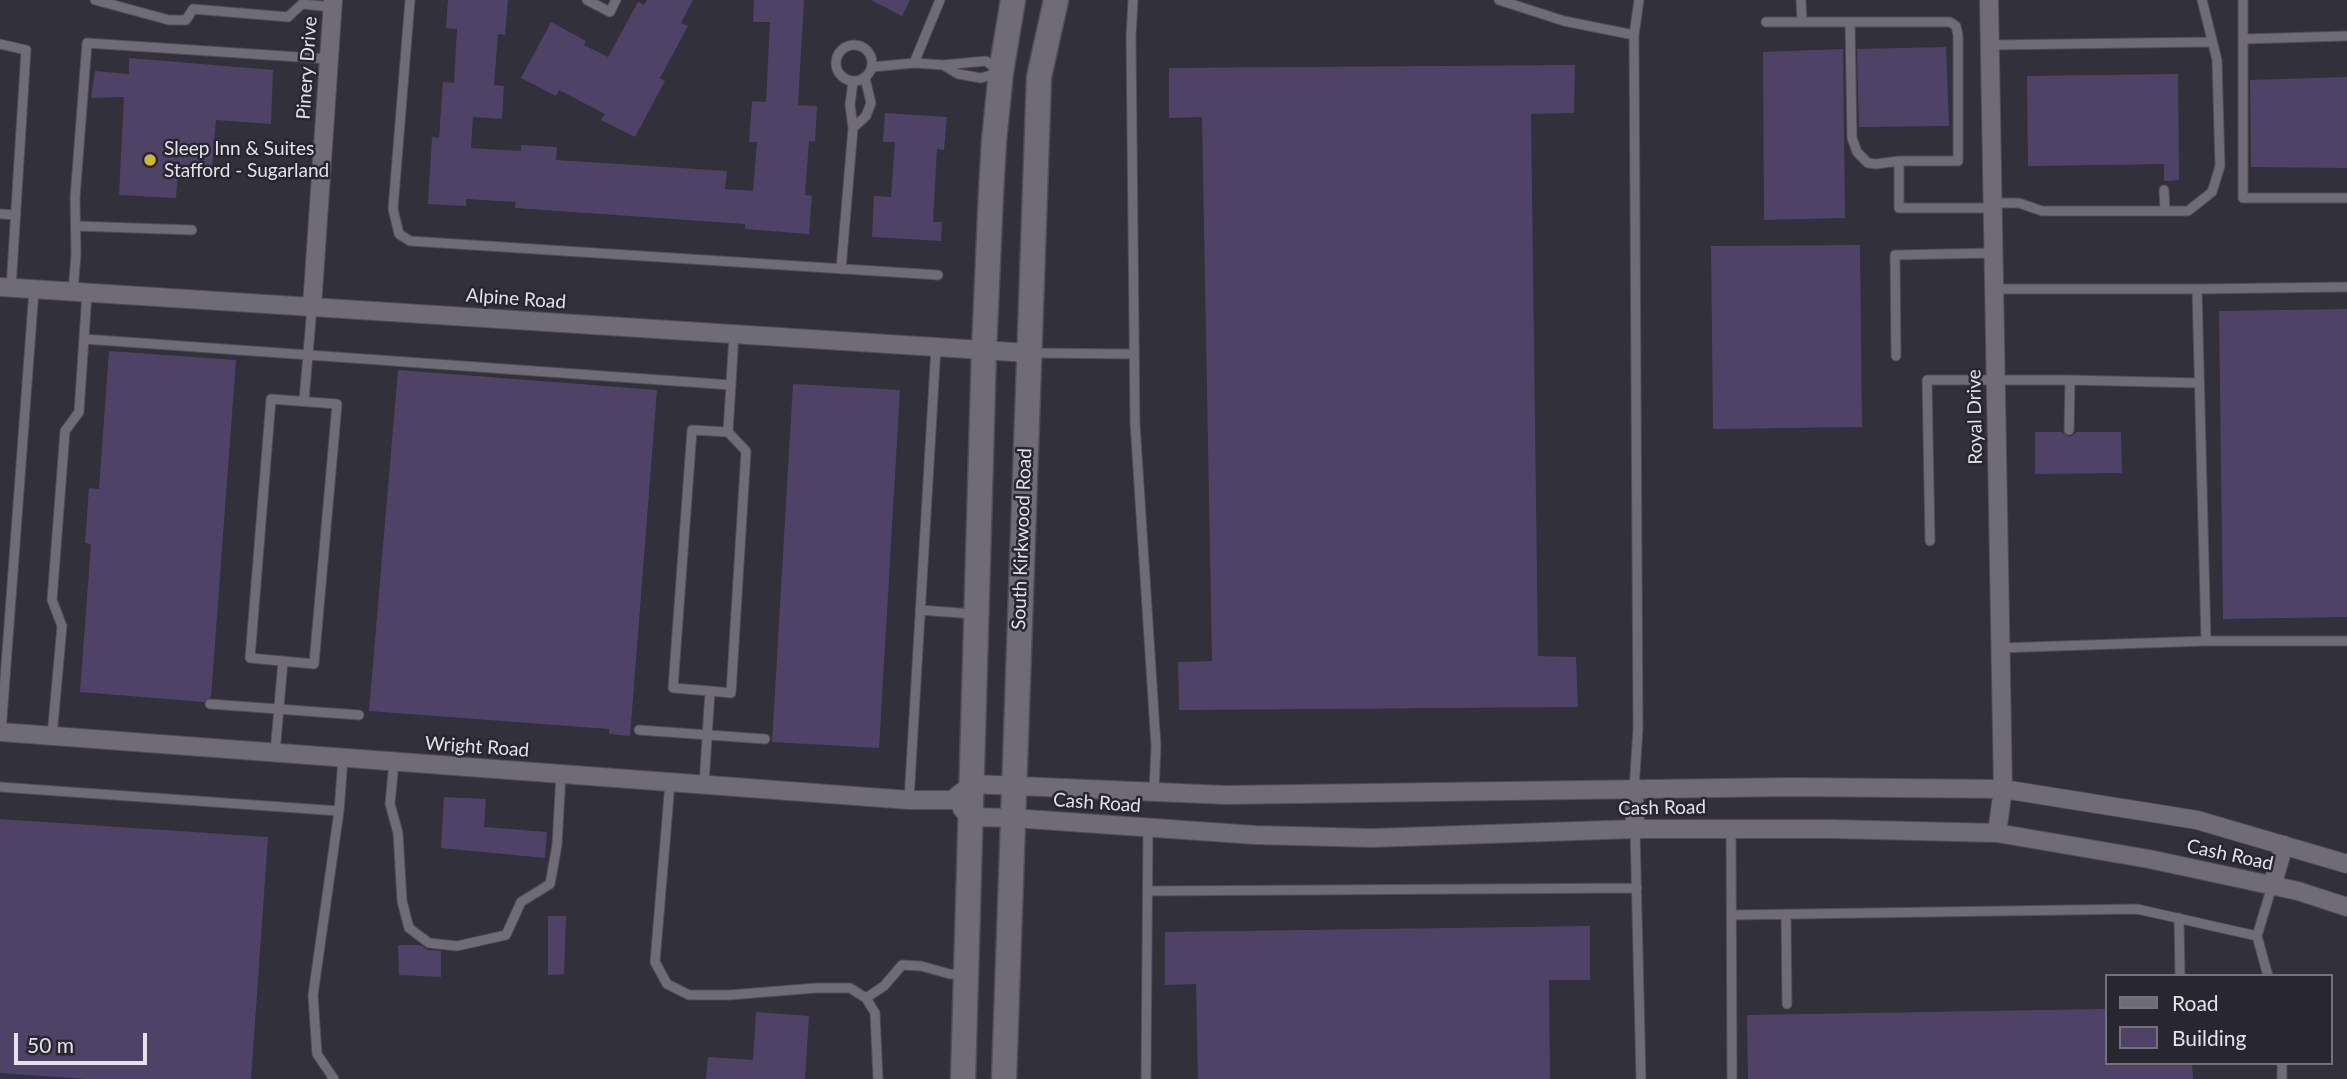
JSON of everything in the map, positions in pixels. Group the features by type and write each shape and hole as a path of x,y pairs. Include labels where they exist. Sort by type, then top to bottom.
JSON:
{"main road":[{"path":"963,1079 984,350 994,141 1001,72 1013,0"},
{"name":"South Kirkwood Road","path":"1004,1079 1039,77 1056,0"},
{"path":"1001,72 1039,77"}],"street":[{"name":"Royal Drive","path":"1989,0 2003,789 1997,833"},
{"name":"Pinery Drive","path":"312,307 332,3"},
{"name":"Alpine Road","path":"6,287 1029,353"},
{"name":"Wright Road","path":"1,732 670,783 909,800 952,800"},
{"path":"970,817 952,800 972,784 1014,785"},
{"name":"Cash Road","path":"1014,785 1226,795 1835,787 2003,789 2197,820 2347,864"},
{"path":"1634,789 1635,829"},
{"name":"Cash Road","path":"970,817 1255,835 1372,838 1635,829 1832,829 1997,833 2148,859 2272,886 2347,907"},
{"path":"2272,886 2284,845"}],"lane":[{"path":"95,0 169,20 186,20 194,4 288,17 302,2 332,3"},
{"path":"410,0 393,209 399,234 410,241 938,275"},
{"path":"587,0 610,12 616,0"},
{"path":"914,63 940,0"},
{"path":"1133,0 1131,37 1135,423 1156,746 1154,792"},
{"path":"1499,0 1564,21 1634,35"},
{"path":"1634,789 1638,729 1634,35 1639,0"},
{"path":"1801,0 1802,22"},
{"path":"1899,160 1899,208 2019,203 2042,211 2188,211 2212,192 2220,166 2217,60 2202,0"},
{"path":"2244,0 2243,198 2347,198"},
{"path":"1766,22 1850,22 1950,22 1956,26 1958,160 1868,163 1857,152 1852,138 1850,22"},
{"path":"2243,39 2347,36"},
{"path":"1989,45 2211,42"},
{"path":"52,736 62,626 52,600 65,431 79,412 84,339 76,254 75,198 87,43 329,59"},
{"path":"0,44 26,50 16,215 6,287"},
{"path":"854,45 864,48 871,57 872,67 865,78 853,81 841,76 836,65 838,53 843,48 854,45"},
{"path":"872,67 985,61 1001,72"},
{"path":"943,65 958,74 981,78 1001,72"},
{"path":"853,128 866,116 871,103 865,78"},
{"path":"841,269 853,128 850,105 853,81"},
{"path":"2164,190 2165,211"},
{"path":"0,214 16,215"},
{"path":"76,226 192,230"},
{"path":"1896,356 1895,255 1993,253"},
{"path":"1994,289 2347,286"},
{"path":"2197,289 2206,641"},
{"path":"1,732 34,290"},
{"path":"304,401 312,307"},
{"path":"728,432 734,334"},
{"path":"84,339 731,386"},
{"path":"909,800 936,347"},
{"path":"1029,353 1134,354"},
{"path":"1930,541 1927,380 2199,383"},
{"path":"2069,430 2070,380"},
{"path":"271,399 304,401 337,404 314,664 250,658 271,399"},
{"path":"692,430 728,432 746,451 731,693 673,688 692,430"},
{"path":"920,610 976,615"},
{"path":"2000,648 2206,641 2347,641"},
{"path":"275,753 283,661"},
{"path":"704,785 710,691"},
{"path":"210,704 359,715"},
{"path":"639,730 765,739"},
{"path":"334,1079 317,1054 313,995 340,811 343,758"},
{"path":"394,762 390,804 398,833 402,901 409,928 429,943 457,946 506,935 521,902 550,884 557,845 561,774"},
{"path":"670,783 655,962 667,984 689,995 849,988 866,998 875,1013 878,1079"},
{"path":"0,787 340,811"},
{"path":"1146,1079 1148,828"},
{"path":"1635,829 1641,1079"},
{"path":"1731,829 1732,1079"},
{"path":"2267,974 2257,936 2272,886"},
{"path":"1148,891 1637,888"},
{"path":"1732,915 2137,909 2257,936"},
{"path":"1786,914 1787,1004"},
{"path":"2179,918 2180,974"},
{"path":"866,998 884,986 902,965 968,975"}],"building":[{"path":"448,0 508,0 505,35 498,34 494,85 504,86 502,119 473,117 471,148 521,151 521,145 557,147 556,160 727,171 725,189 753,191 757,142 749,142 752,101 766,102 770,22 753,22 754,0 804,0 798,105 817,106 815,142 809,141 805,195 812,196 809,234 745,229 745,224 515,208 516,202 466,199 466,206 428,204 432,137 439,138 443,82 454,83 457,29 446,28"},
{"path":"647,0 693,0 681,23 688,26 660,78 665,81 635,137 601,120 605,114 559,90 556,96 521,78 551,22 586,41 584,45 608,57 638,2 644,5"},
{"path":"871,0 910,0 902,16"},
{"path":"1946,47 1949,126 1859,127 1857,49"},
{"path":"1843,49 1845,218 1764,220 1763,52"},
{"name":"Sleep Inn & Suites Stafford - Sugarland","path":"129,58 273,70 271,124 216,120 212,166 202,167 203,173 178,172 176,198 119,195 124,97 91,98 95,71 129,74"},
{"path":"1575,65 1574,113 1531,114 1538,656 1576,657 1578,707 1179,710 1178,662 1212,661 1202,117 1169,118 1169,68"},
{"path":"2178,74 2179,180 2164,181 2164,164 2028,166 2027,76"},
{"path":"2347,77 2347,168 2251,167 2250,80"},
{"path":"885,113 947,117 944,150 937,149 933,222 942,222 941,241 872,237 874,196 891,197 895,142 883,142"},
{"path":"1860,245 1862,427 1713,429 1711,246"},
{"path":"2347,309 2347,617 2223,619 2219,311"},
{"path":"109,351 236,360 211,697 204,702 80,692 91,544 85,543 89,488 99,489"},
{"path":"398,370 657,390 630,736 609,734 609,729 369,711"},
{"path":"793,384 900,390 879,748 772,742"},
{"path":"2035,432 2062,432 2070,437 2076,432 2121,432 2122,473 2035,474"},
{"path":"444,797 486,799 484,827 547,832 545,858 441,848"},
{"path":"0,819 268,837 251,1079 87,1079 0,1073"},
{"path":"548,916 566,916 564,974 548,975"},
{"path":"1590,926 1590,980 1549,980 1550,1079 1198,1079 1196,984 1165,985 1165,932"},
{"path":"398,945 420,945 428,950 441,951 441,977 399,975"},
{"path":"2106,1009 2106,1065 2192,1065 2193,1079 1748,1079 1747,1015"},
{"path":"756,1012 809,1016 805,1079 706,1079 708,1057 753,1060"}],"place":[{"name":"Sleep Inn & Suites Stafford - Sugarland","path":"150,160"}]}
